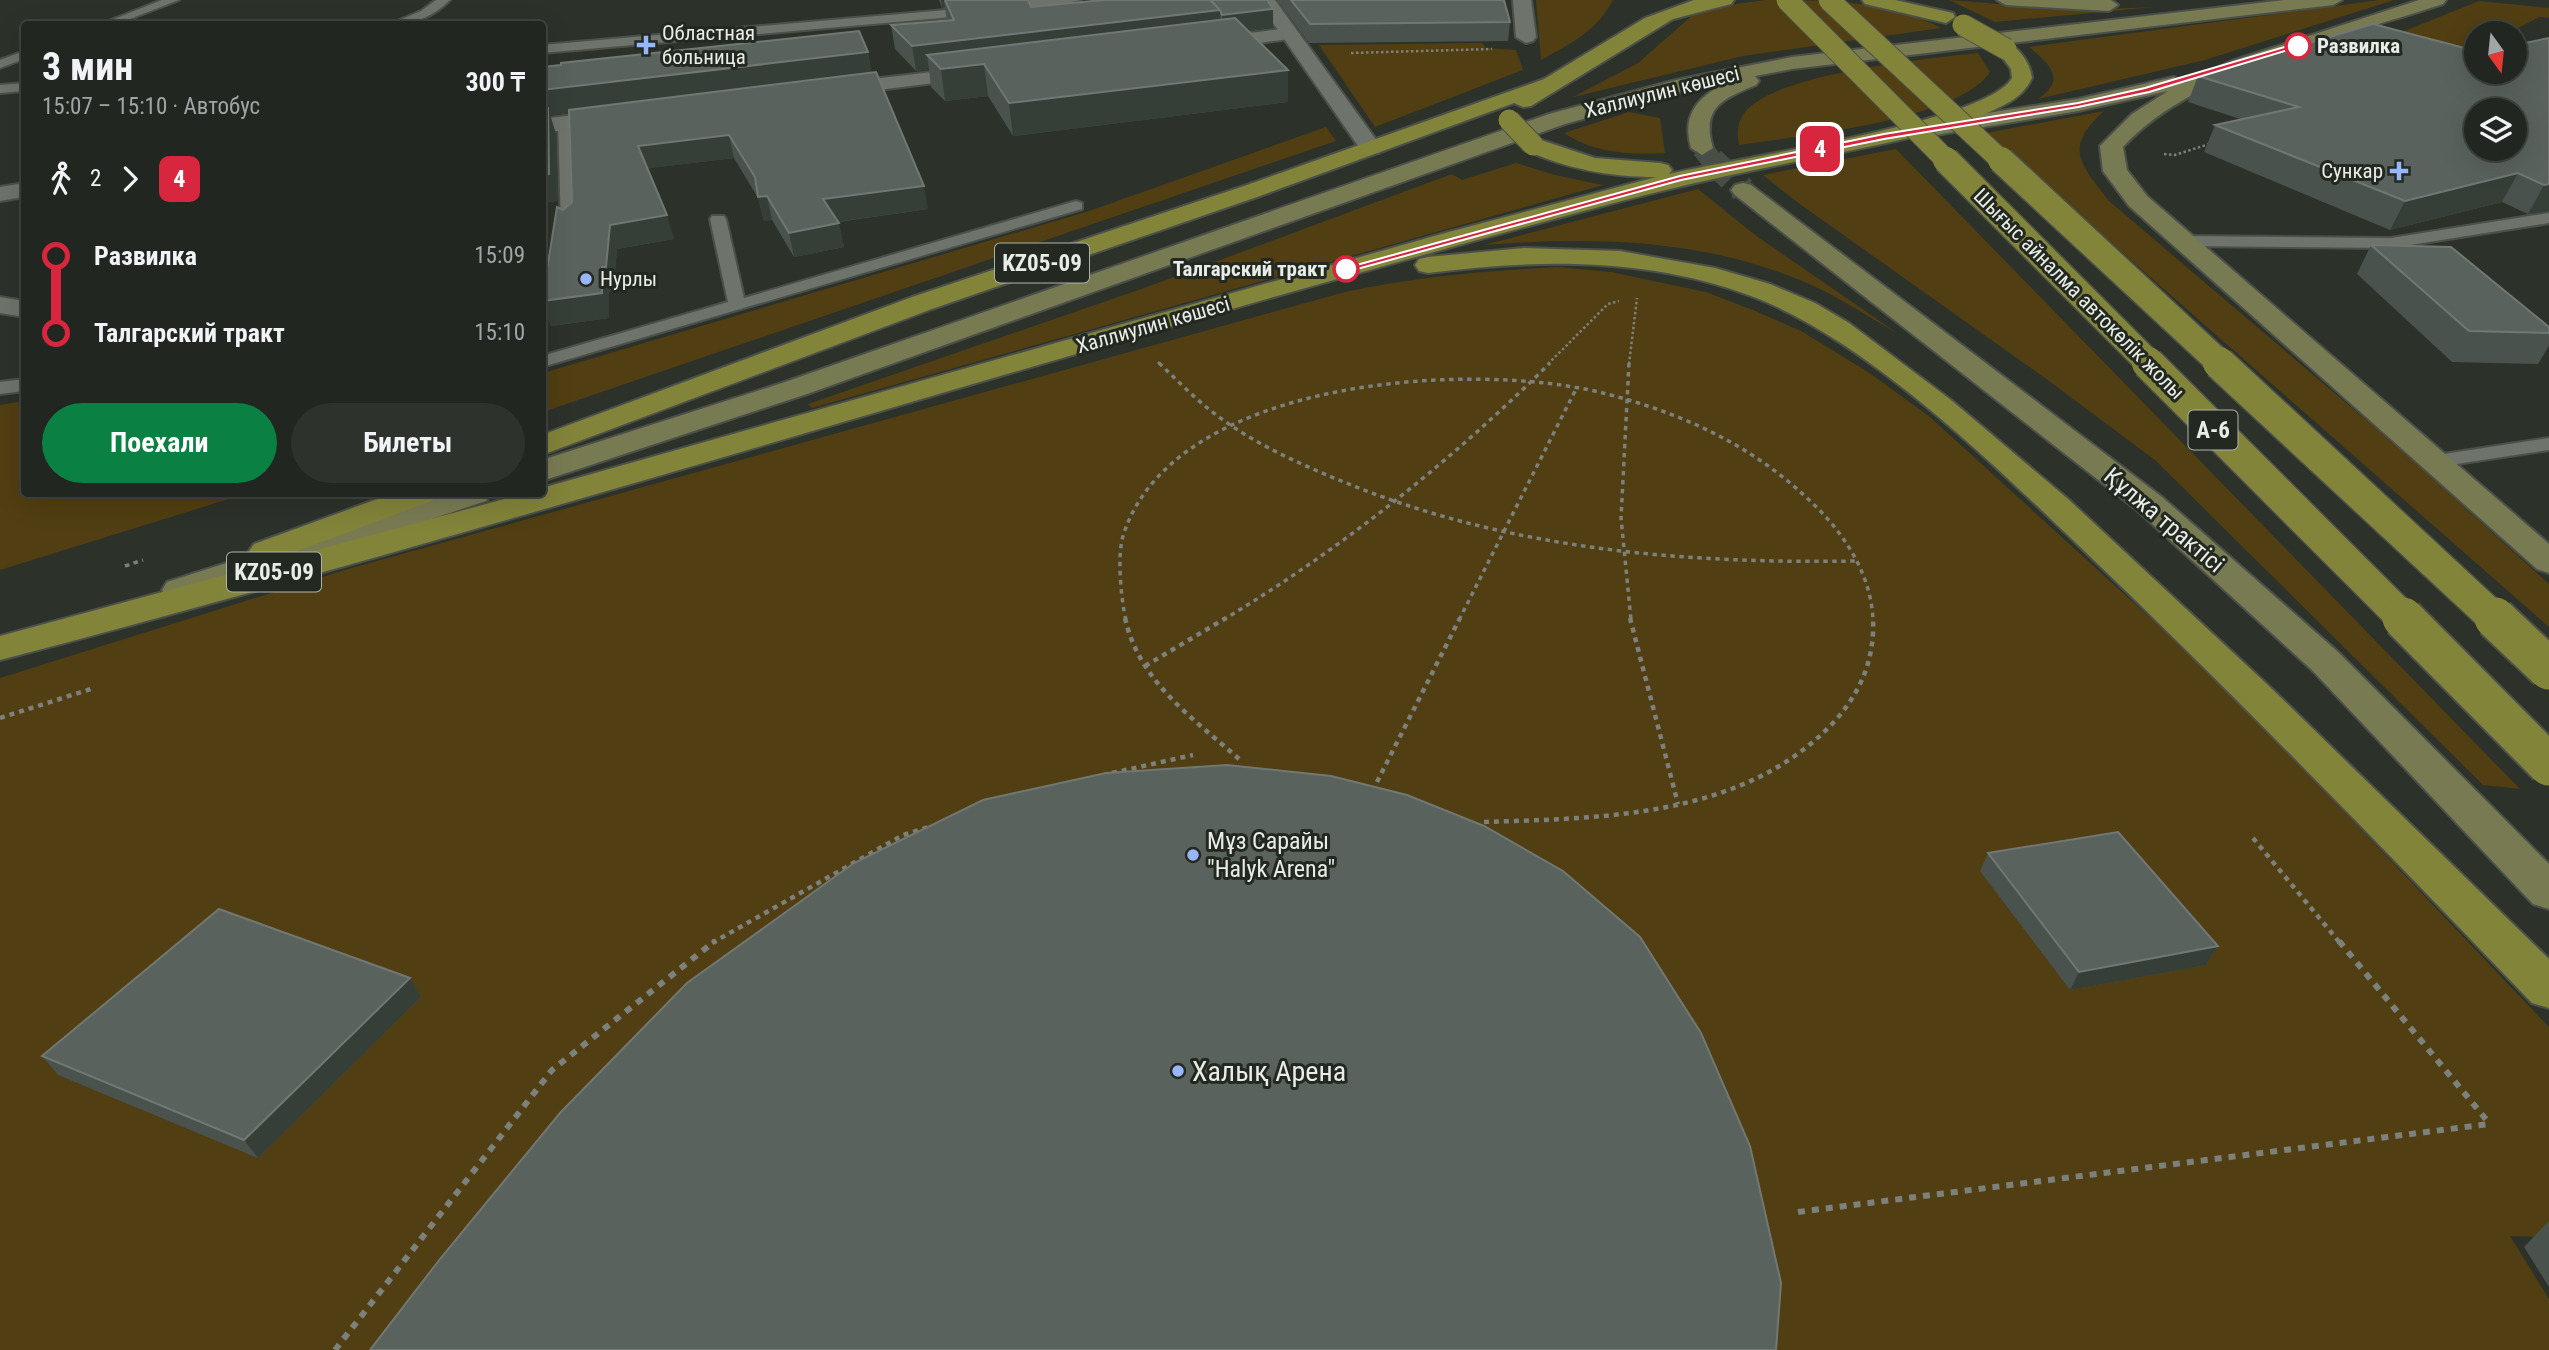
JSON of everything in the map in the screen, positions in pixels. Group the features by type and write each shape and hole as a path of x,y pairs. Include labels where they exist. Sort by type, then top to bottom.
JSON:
{"main road":[{"path":"1648,22 1665,0"},
{"path":"1725,0 1689,6 1648,22 1587,64 1543,85 1512,108 1509,120 1533,145 1576,162 1604,168 1753,175"},
{"name":"Шығыс айналма автокөлік жолы","path":"1787,0 2549,765"},
{"name":"Шығыс айналма автокөлік жолы","path":"1829,0 2549,669"},
{"path":"1871,0 2006,49 2021,69 2022,78 2018,86 1999,100 1972,111 1884,136"},
{"path":"1915,0 1953,28"},
{"path":"2006,0 2075,5 2128,4"},
{"path":"2149,2 2178,0"},
{"name":"Халлиулин көшесі","path":"546,470 796,388 1557,118 1683,84 1953,28 2333,0"},
{"name":"Халлиулин көшесі","path":"38,637 509,508 1454,238 1680,178 1753,175 1884,136 2078,105 2247,63 2437,0"},
{"path":"1702,148 1696,127 1702,110 1715,97 1734,87 1953,28"},
{"path":"2247,63 2193,85 2144,113 2111,146 2115,171 2138,201 2549,562"},
{"name":"KZ05-09","path":"546,444 922,303 1371,148 1543,85"},
{"name":"Құлжа трактісі","path":"1753,175 2150,504 2325,662 2549,892"},
{"path":"1159,323 1387,272 1456,261 1532,256 1609,257 1703,271 1808,310 1850,337 1941,405 2024,475 2222,660 2549,989"},
{"name":"KZ05-09","path":"0,648 38,637 412,497"},
{"path":"38,637 465,497"}],"street":[{"path":"1266,0 1371,148"},
{"path":"1522,0 1526,37"},
{"path":"1181,47 1296,43"},
{"path":"811,93 1003,69"},
{"path":"546,125 647,113"},
{"path":"0,194 21,190"},
{"path":"0,306 21,309"}],"lane":[{"path":"115,21 173,0"},
{"path":"405,21 425,14 444,0"},
{"path":"546,49 1075,0"},
{"path":"0,64 21,56"},
{"path":"0,89 21,87"},
{"path":"565,123 569,226"},
{"path":"546,361 1076,206"},
{"path":"2183,241 2391,243 2549,218"},
{"path":"718,219 737,305"},
{"path":"0,388 21,385"},
{"path":"2437,461 2549,444"}],"path":[{"path":"1296,43 1476,52 1506,47 1516,43 1518,38 1526,37"},
{"path":"2175,155 2213,143"},
{"path":"1145,666 1285,584 1396,503 1531,382 1608,304 1637,295 1623,400 1622,551 1637,648 1678,804"},
{"path":"1151,357 1231,426 1280,454 1396,503 1504,531 1622,551 1702,560 1785,564 1858,561"},
{"path":"1239,759 1172,698 1136,653 1127,627 1120,587 1119,558 1126,526 1140,499 1158,476 1178,457 1231,426 1292,402 1376,384 1464,377 1531,382 1623,400 1703,428 1765,463 1820,510 1858,561 1870,588 1875,642 1851,704 1828,732 1796,757 1758,779 1707,799 1641,813 1484,822"},
{"path":"1377,782 1576,389"},
{"path":"0,718 94,688"},
{"path":"1105,775 1193,755"},
{"path":"335,1350 552,1070 705,947 902,835 941,823"},
{"path":"1798,1212 2489,1124 2253,838"}],"shaded area":[{"path":"1536,0 1613,0 1591,28 1541,60"},
{"path":"1766,0 1834,1 1878,7 1941,28 1743,56 1573,97 1638,63 1694,14 1713,7"},
{"path":"1949,0 2077,10 2155,7 1995,22"},
{"path":"2394,0 2205,60 2038,99 2052,85 2052,72 2029,47"},
{"path":"2479,1 2549,8 2549,18 2539,17 2527,23 2527,21 2464,21 2464,79 2294,83 2362,48"},
{"path":"1482,43 1486,48 1516,50 1523,70 1375,127 1319,45"},
{"path":"2527,45 2549,49 2549,77 2527,78"},
{"path":"1978,53 1990,72 1972,89 1945,103 1874,124 1739,145 1739,124 1743,115 1751,106 1770,94 1796,84 1860,69"},
{"path":"2104,111 2083,135 2080,156 2090,176 2109,201 2398,447 2549,584 2549,627 1986,133"},
{"path":"1629,112 1660,118 1665,153 1639,154 1599,149 1564,133"},
{"path":"1326,127 1336,141 546,411 546,372 1089,211"},
{"path":"1896,149 2520,789 2483,785 2155,460 1763,175"},
{"path":"1516,163 1603,185 812,408 808,404 1147,287 1452,174 1462,180"},
{"path":"1698,189 1755,235 1897,333 1828,293 1787,275 1745,261 1703,252 1616,242 1484,245"},
{"name":"Мұз Сарайы \"Halyk Arena\"","path":"1556,267 1611,272 1706,292 1753,310 1801,331 1868,372 1930,417 2223,684 2549,1027 2549,1237 2510,1236 2549,1299 2549,1350 0,1350 0,678 348,569 1345,292 1450,275"},
{"path":"21,402 21,497 235,497 0,570 0,405"}],"building":[{"path":"945,0 1028,0 1031,7 1103,0 1210,0 1220,10 912,46 891,25 954,20"},
{"path":"1211,0 1267,0 1273,9 1222,15"},
{"path":"1291,0 1504,0 1510,22 1310,24"},
{"path":"1235,18 1288,70 1009,103 984,64 941,69 927,55"},
{"path":"2373,24 2464,48 2464,84 2527,84 2527,43 2549,38 2549,184 2544,185 2518,173 2405,201 2215,125 2299,107 2198,76"},
{"path":"859,31 868,52 546,90 546,67"},
{"path":"876,72 924,186 823,199 839,223 789,233 767,196 758,197 755,177 729,135 638,146 667,215 610,225 606,267 602,267 602,293 546,300 546,276 557,207 563,210 572,202 569,110"},
{"path":"546,108 548,108 549,174 546,174"},
{"path":"2371,245 2451,247 2549,327 2549,333 2469,331"},
{"name":"Халық Арена","path":"1227,765 1331,776 1407,795 1484,826 1563,871 1640,937 1701,1033 1750,1146 1781,1283 1776,1350 370,1350 440,1259 560,1113 687,983 854,863 983,800 1106,773"},
{"path":"2118,832 2218,946 2079,972 1988,853"},
{"path":"219,909 410,978 244,1140 42,1056"}],"tunnel":[{"path":"1702,148 1713,162"},
{"path":"1712,160 1743,190"}],"bus line":[{"name":"4","path":"1346,269 1680,178 1884,136 2078,105 2247,63 2298,46"}],"place":[{"name":"Областная больница","path":"646,45"},
{"name":"Развилка","path":"2298,46"},
{"name":"Сункар","path":"2399,171"},
{"name":"Талгарский тракт","path":"1346,269"},
{"name":"Нурлы","path":"586,279"},
{"name":"Мұз Сарайы \"Halyk Arena\"","path":"1193,855"},
{"name":"Халық Арена","path":"1178,1071"}]}
